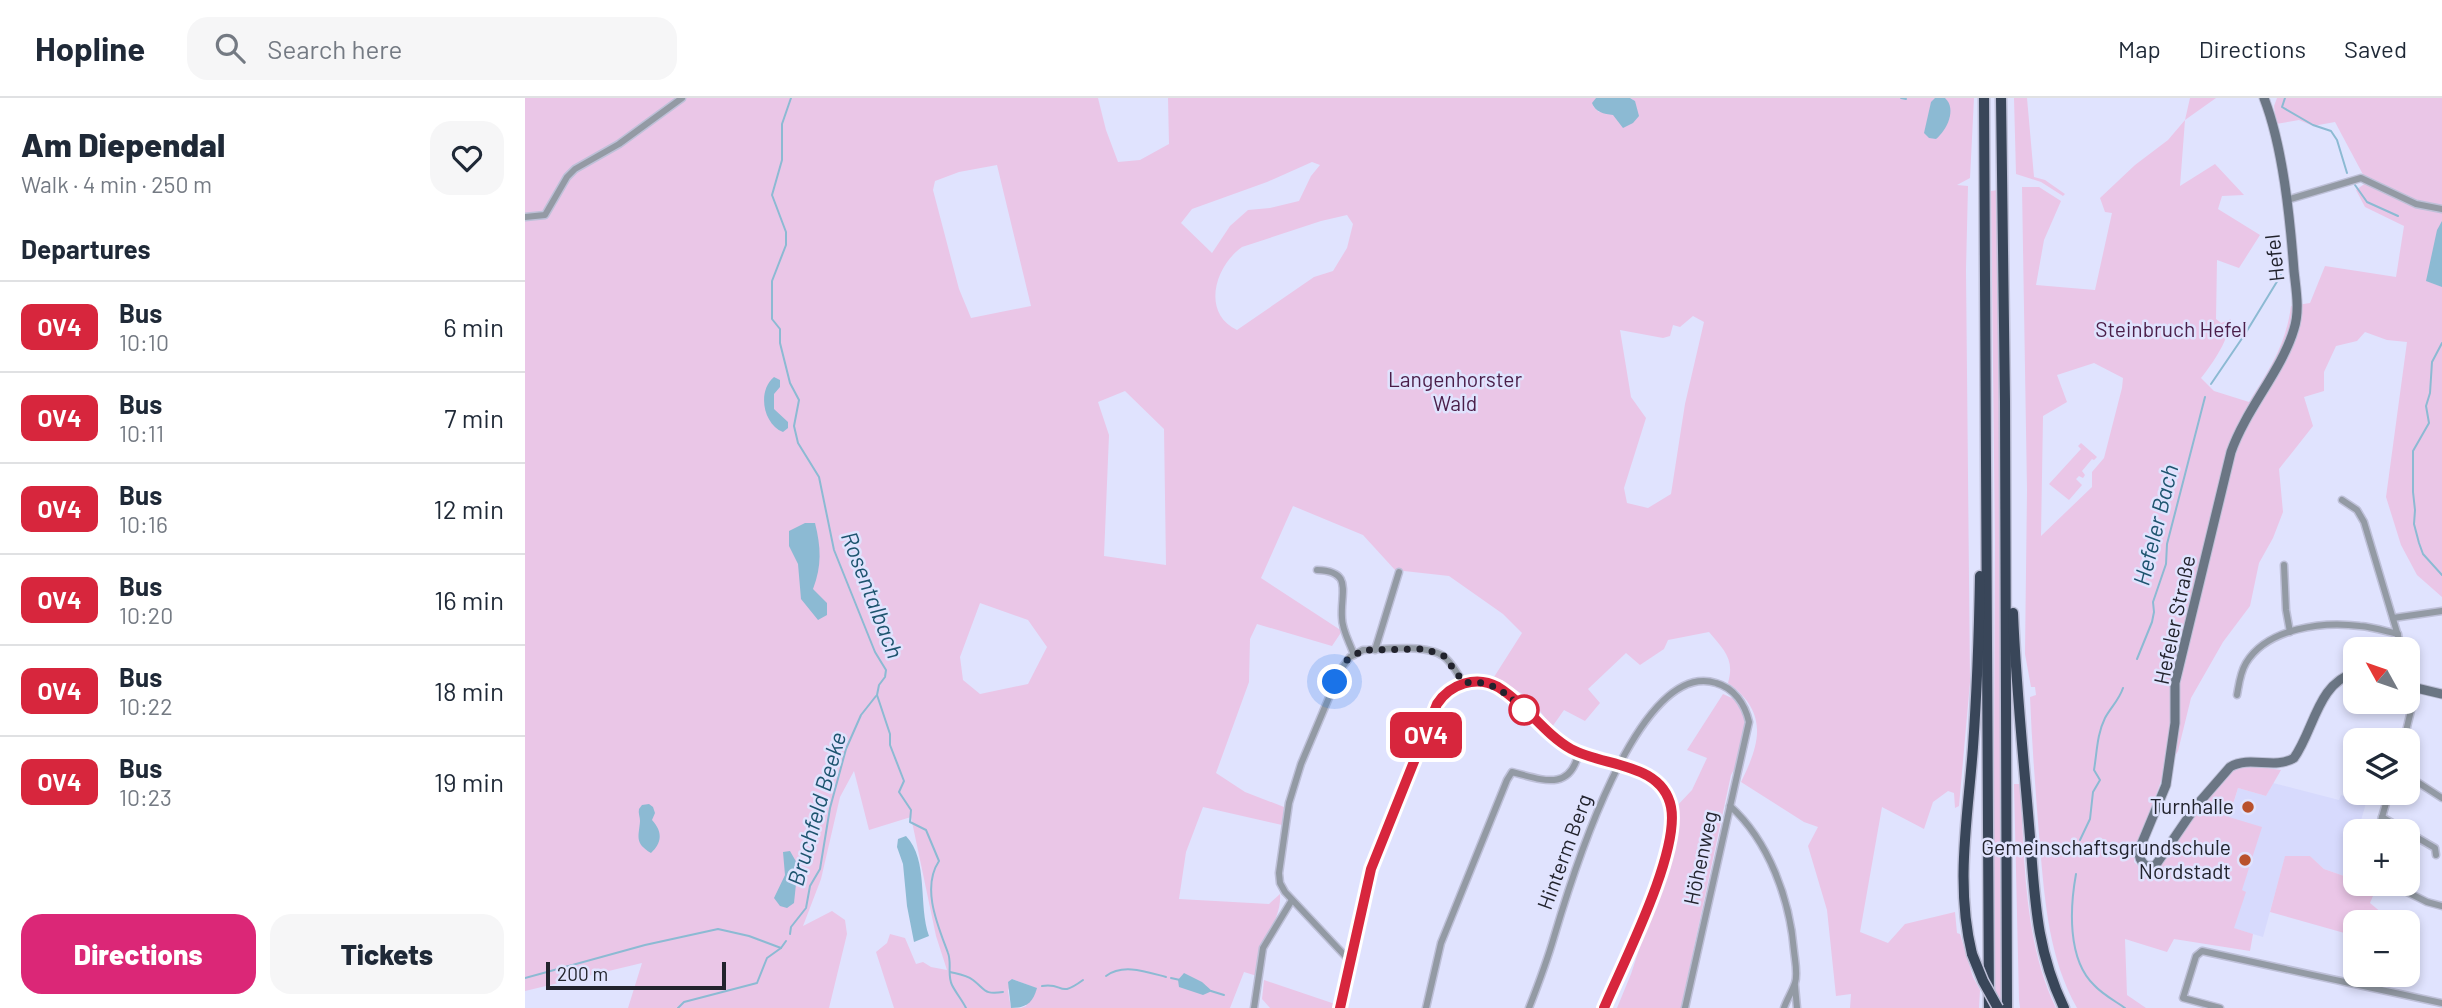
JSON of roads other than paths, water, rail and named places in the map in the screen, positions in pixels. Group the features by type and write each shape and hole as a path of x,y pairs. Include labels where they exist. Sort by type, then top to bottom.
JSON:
{"highway":[{"path":"1984,98 1989,1008"},
{"path":"2001,98 2004,225 2007,1008"},
{"path":"1987,532 1980,568 1976,703 1963,863 1963,898 1972,954 1998,1008"},
{"path":"2006,569 2011,580 2016,689 2036,908 2046,964 2064,1008"}],"main road":[{"name":"Hefel","path":"2253,407 2287,347 2298,310 2287,200 2272,123 2264,98"},
{"name":"Hefeler Straße","path":"2253,407 2231,452 2179,662 2175,683 2175,723 2167,778 2139,850 2140,860 2146,866 2155,866 2189,816 2230,767 2250,761 2279,764 2294,758 2329,689 2343,678"},
{"path":"2420,690 2442,694"}],"street":[{"path":"525,217 545,215 567,177 575,169 619,144 682,98"},
{"path":"2287,200 2361,178 2416,204 2442,209"},
{"path":"2342,500 2357,510 2364,522 2399,637"},
{"path":"2284,565 2290,632"},
{"path":"1317,569 1333,572 1345,586 1342,621 1354,654"},
{"path":"1375,650 1399,572"},
{"path":"2393,618 2442,611"},
{"path":"2237,695 2242,671 2252,654 2264,644 2290,632 2338,624 2358,625 2398,634"},
{"path":"1349,960 1291,900 1280,883 1279,873 1294,784 1341,669 1354,654 1363,650 1425,649 1444,656 1464,683"},
{"path":"1340,1008 1371,869 1437,704 1448,692 1464,683 1481,682 1500,689 1553,736 1579,752 1647,774 1659,784 1668,798 1671,821 1668,845 1658,878 1604,1008"},
{"name":"Hinterm Berg","path":"1529,1008 1577,867 1618,765 1637,733 1671,694 1691,682 1709,682 1725,687 1740,699 1748,715"},
{"name":"Höhenweg","path":"1685,1008 1745,749 1748,715"},
{"path":"1426,1008 1438,952 1507,780 1512,772 1538,778 1563,779 1569,776 1579,752"},
{"path":"2420,784 2442,798"},
{"path":"2386,805 2382,817 2435,848 2436,855"},
{"path":"1730,806 1753,834 1781,888 1792,931 1797,1008"},
{"path":"2415,896 2442,906"},
{"path":"1254,1008 1263,948 1291,900"},
{"path":"2220,1008 2183,998 2196,956 2202,951 2442,1003"},
{"path":"1784,1008 1795,983"}],"waterway":[{"name":"Rosentalbach","path":"791,98 782,124 782,160 772,195 786,232 786,245 772,281 772,319 780,329 780,343 790,383 799,400 794,426 798,443 819,477 834,550 875,652 886,670 877,695 890,734 890,745 904,781 899,792 911,810 910,822 926,830 939,861 931,883 933,907 949,957 951,981 966,1008"},
{"path":"1901,98 1906,99"},
{"path":"2285,98 2282,107 2313,125 2331,131 2337,140 2347,173"},
{"path":"2355,185 2367,202 2398,216"},
{"name":"Hefeler Bach","path":"2211,384 2281,275"},
{"path":"2442,343 2432,362 2430,393 2426,406 2429,423 2413,451 2414,524 2423,554 2442,575"},
{"name":"Hefeler Bach","path":"2137,659 2152,622 2153,602 2166,564 2167,544 2205,397"},
{"name":"Hefeler Bach","path":"2080,840 2090,819 2093,792 2100,780 2094,770 2100,730 2123,688"},
{"name":"Bruchfeld Beeke","path":"790,934 791,927 806,908 810,886 820,869 830,808 846,749 861,715 876,696"},
{"name":"Hefeler Bach","path":"2076,874 2072,917 2079,961 2085,974 2097,988 2125,1008"},
{"path":"525,978 645,945 718,929 749,936 781,948"},
{"name":"Bruchfeld Beeke","path":"678,1008 684,1002 757,983 767,958 786,941"},
{"path":"1106,976 1127,969 1166,977"},
{"path":"950,972 970,978 989,992 1003,992"},
{"path":"1171,978 1180,980"},
{"path":"1042,986 1065,989 1083,980"},
{"path":"1211,991 1224,995"}],"place":[{"name":"Turnhalle","path":"2248,807"},
{"name":"Gemeinschaftsgrundschule Nordstadt","path":"2245,860"}],"park label":[{"name":"Steinbruch Hefel","path":"2171,330"},
{"name":"Langenhorster Wald","path":"1455,392"}]}
